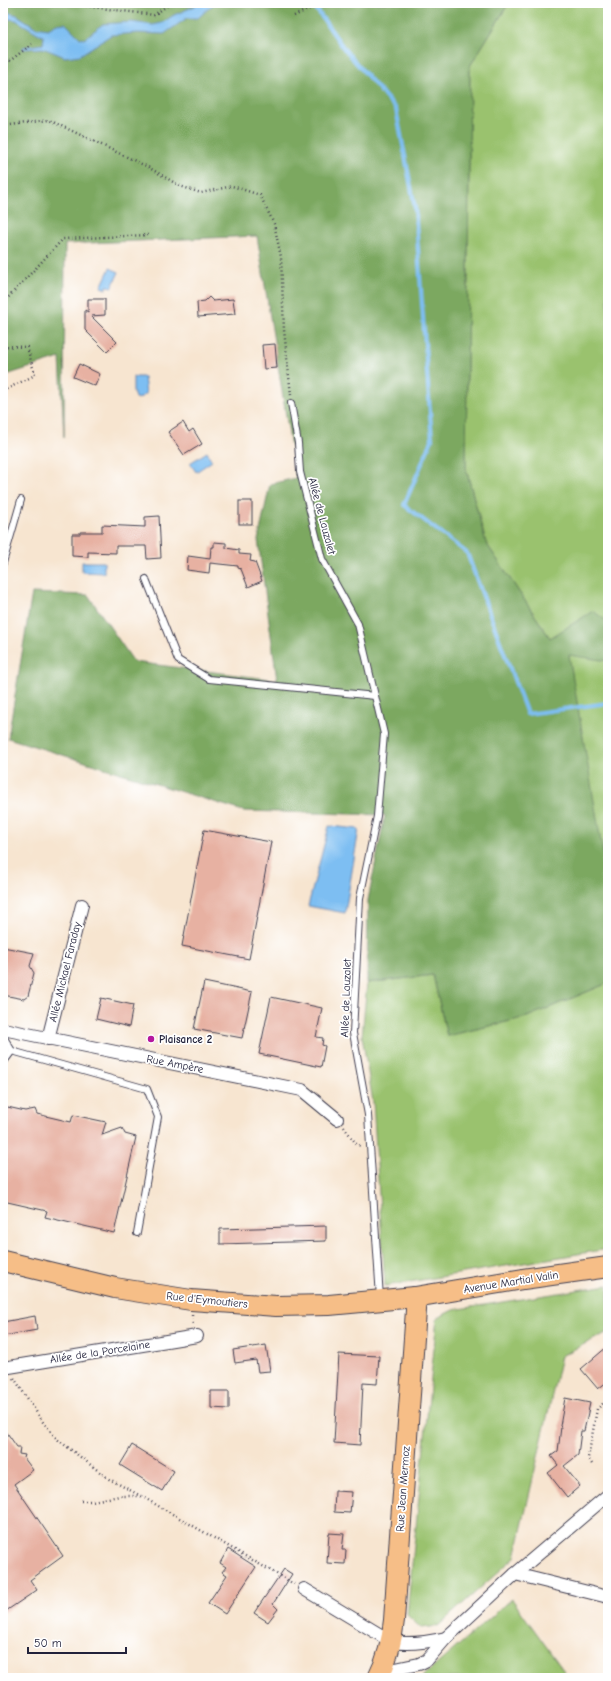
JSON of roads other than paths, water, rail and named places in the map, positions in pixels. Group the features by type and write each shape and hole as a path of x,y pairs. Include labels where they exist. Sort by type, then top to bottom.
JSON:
{"main road":[{"name":"Rue d'Eymoutiers","path":"3,1261 115,1288 191,1300 276,1306 329,1305 415,1297"},
{"name":"Avenue Martial Valin","path":"415,1297 522,1279 608,1267"},
{"name":"Rue Jean Mermoz","path":"379,1675 392,1642 416,1310 415,1297"}],"street":[{"name":"Allée Mickael Faraday","path":"48,1039 82,905"},
{"name":"Rue Ampère","path":"3,1029 302,1090 337,1119"},
{"name":"Allée de la Porcelaine","path":"5,1368 196,1336"},
{"path":"379,1675 419,1664 427,1660 446,1638 515,1574 608,1495"},
{"path":"515,1574 608,1596"},
{"path":"304,1589 392,1642 428,1642 446,1638"}],"lane":[{"name":"Allée de Lauzalet","path":"291,404 298,443 300,472 322,559 358,624 384,734 377,816 360,898 353,1032 368,1115 380,1301"},
{"path":"3,563 21,500"},
{"path":"146,579 178,660 209,679 375,696"},
{"path":"3,1036 12,1051 147,1089 158,1117 137,1233"},
{"path":"3,1063 12,1051"}],"water":[{"path":"197,3 217,3 211,6 198,18 187,18 164,34 138,33 111,35 80,55 65,57 43,48 23,49 23,47 43,44 44,37 16,20 3,18 4,11 17,15 35,27 48,29 57,24 65,23 80,38 84,39 103,24 131,22 153,25 162,23 174,15 195,6"},
{"path":"110,268 119,272 112,287 107,286 106,289 101,287"},
{"path":"133,377 144,377 146,394 138,399 135,398 133,392"},
{"path":"207,452 212,461 196,472 190,463"},
{"path":"82,562 104,562 104,573 82,572"},
{"path":"329,826 359,829 345,913 308,906"}],"waterway":[{"path":"312,3 345,50 396,109 415,208 432,440 404,505 467,553 527,714 608,703"}],"place":[{"name":"Plaisance 2","path":"151,1039"}]}
